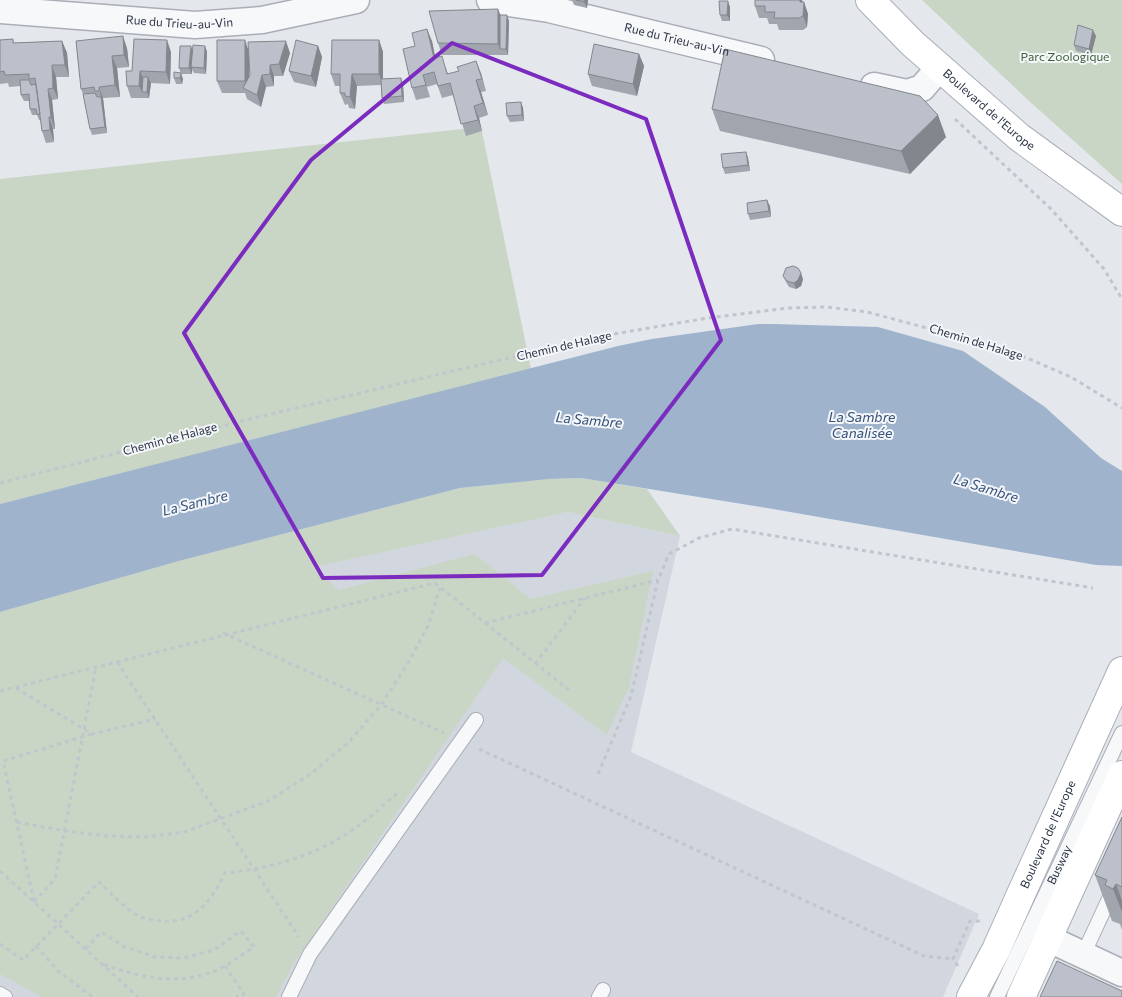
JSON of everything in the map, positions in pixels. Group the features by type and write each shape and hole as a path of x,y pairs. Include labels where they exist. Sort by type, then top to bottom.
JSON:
{"main road":[{"name":"Boulevard de l'Europe","path":"870,0 912,43 1019,137 1120,212"},
{"name":"Boulevard de l'Europe","path":"971,997 1018,902 1122,671"},
{"path":"1021,997 1122,775"}],"street":[{"name":"Rue du Trieu-au-Vin","path":"0,10 195,25 262,20 356,0"},
{"name":"Rue du Trieu-au-Vin","path":"490,0 549,9 782,65"},
{"path":"855,81 907,94 922,88 940,67"},
{"path":"1047,938 1122,973"}],"lane":[{"path":"289,997 310,954 476,720"},
{"name":"Busway","path":"997,997 1122,733"},
{"path":"1083,955 1122,871"},
{"path":"0,994 5,997"}],"path":[{"path":"950,115 1050,208 1104,269 1122,299"},
{"name":"Chemin de Halage","path":"0,483 258,417 602,336 708,318 788,308 828,307 867,312 968,339 1027,358 1071,377 1122,408"},
{"path":"598,774 631,696 658,580 669,554 700,538 732,529 1093,588"},
{"path":"484,623 658,580"},
{"path":"0,691 435,583 569,690"},
{"path":"16,822 65,832 147,837 184,832 268,801 310,775 348,742 381,705 408,663 428,626 440,588"},
{"path":"536,664 586,598"},
{"path":"224,633 924,956 953,959"},
{"path":"117,662 310,954"},
{"path":"34,902 55,880 96,667"},
{"path":"16,687 92,734"},
{"path":"34,902 3,760 155,718"},
{"path":"436,740 441,732"},
{"path":"0,944 23,960 99,882 138,916 167,922 188,918 204,906 216,892 225,873 254,870 289,861 324,848 361,825 404,785"},
{"path":"0,871 138,997"},
{"path":"86,949 101,932 124,947 155,957 184,958 214,950 241,931 254,947 225,966 208,973 184,978 157,979 125,972 102,964"},
{"path":"36,946 58,971 93,997"},
{"path":"225,966 244,994 236,997"}],"highlighted area":[{"path":"452,43 646,119 721,340 542,575 323,578 184,333 311,160"}],"shaded area":[{"path":"568,512 680,536 631,752 979,914 943,997 0,997 0,653 330,562"}],"green space":[{"name":"Parc Zoologique","path":"922,0 1122,0 1122,184 1028,100"},
{"path":"481,127 531,369 0,504 0,179"},
{"path":"581,478 647,489 680,536 568,512 313,567 339,590 474,554 531,599 653,571 629,687 607,735 503,658 293,964 276,997 42,997 0,974 0,612 179,561 460,488 548,479"}],"water":[{"name":"La Sambre Canalisée","path":"758,324 878,327 963,351 1045,407 1101,458 1122,471 1122,566 1096,565 581,478 549,479 460,488 179,561 0,612 0,504 618,346 652,339"}],"building":[{"path":"755,0 800,0 800,2 804,2 803,16 799,18 774,18 775,12 765,12 765,6 755,6"},
{"path":"719,1 728,1 727,15 720,15"},
{"path":"498,9 498,44 438,43 429,11"},
{"path":"500,15 507,15 506,49 500,49"},
{"path":"1078,25 1093,30 1089,49 1074,45"},
{"path":"427,29 434,58 442,56 447,74 459,71 457,67 476,61 482,79 476,80 483,103 474,106 478,120 461,124 450,83 438,86 434,72 423,75 426,85 412,88 403,49 415,46 412,33"},
{"path":"123,36 124,55 112,56 115,85 99,87 99,91 95,91 94,87 81,89 76,41"},
{"path":"13,39 13,43 62,41 65,65 52,65 53,88 48,89 51,117 49,117 50,130 42,131 35,78 29,79 29,74 5,75 4,71 0,72 0,40"},
{"path":"134,39 167,40 166,72 140,71 139,86 127,86 126,71 132,71"},
{"path":"217,40 245,40 245,81 217,81"},
{"path":"296,40 318,46 311,76 289,71"},
{"path":"332,40 379,40 379,74 352,74 350,97 345,96 345,93 340,93 340,74 331,74"},
{"path":"286,41 279,64 270,65 270,74 262,75 257,95 243,88 250,75 248,42"},
{"path":"594,44 639,54 633,84 588,74"},
{"path":"193,45 205,46 204,68 191,67"},
{"path":"180,46 191,46 189,68 179,68"},
{"path":"725,49 920,96 938,115 901,151 712,109"},
{"path":"174,72 181,73 180,78 174,78"},
{"path":"143,77 148,77 147,92 142,92"},
{"path":"401,78 402,96 382,98 381,79"},
{"path":"20,80 29,80 31,85 36,84 40,114 37,114 36,109 30,109 29,94 21,95"},
{"path":"95,93 97,97 101,97 105,127 90,129 83,94"},
{"path":"521,102 522,115 507,116 506,103"},
{"path":"746,152 748,165 723,168 721,154"},
{"path":"767,200 769,211 748,214 747,203"},
{"path":"793,266 798,268 801,273 798,280 794,283 787,281 783,276 786,268"},
{"path":"1122,817 1122,887 1116,884 1113,889 1105,885 1107,880 1095,875"},
{"path":"1057,961 1122,991 1122,997 1040,997"}],"water label":[{"name":"La Sambre","path":"589,420"},
{"name":"La Sambre","path":"986,488"},
{"name":"La Sambre","path":"195,503"}]}
